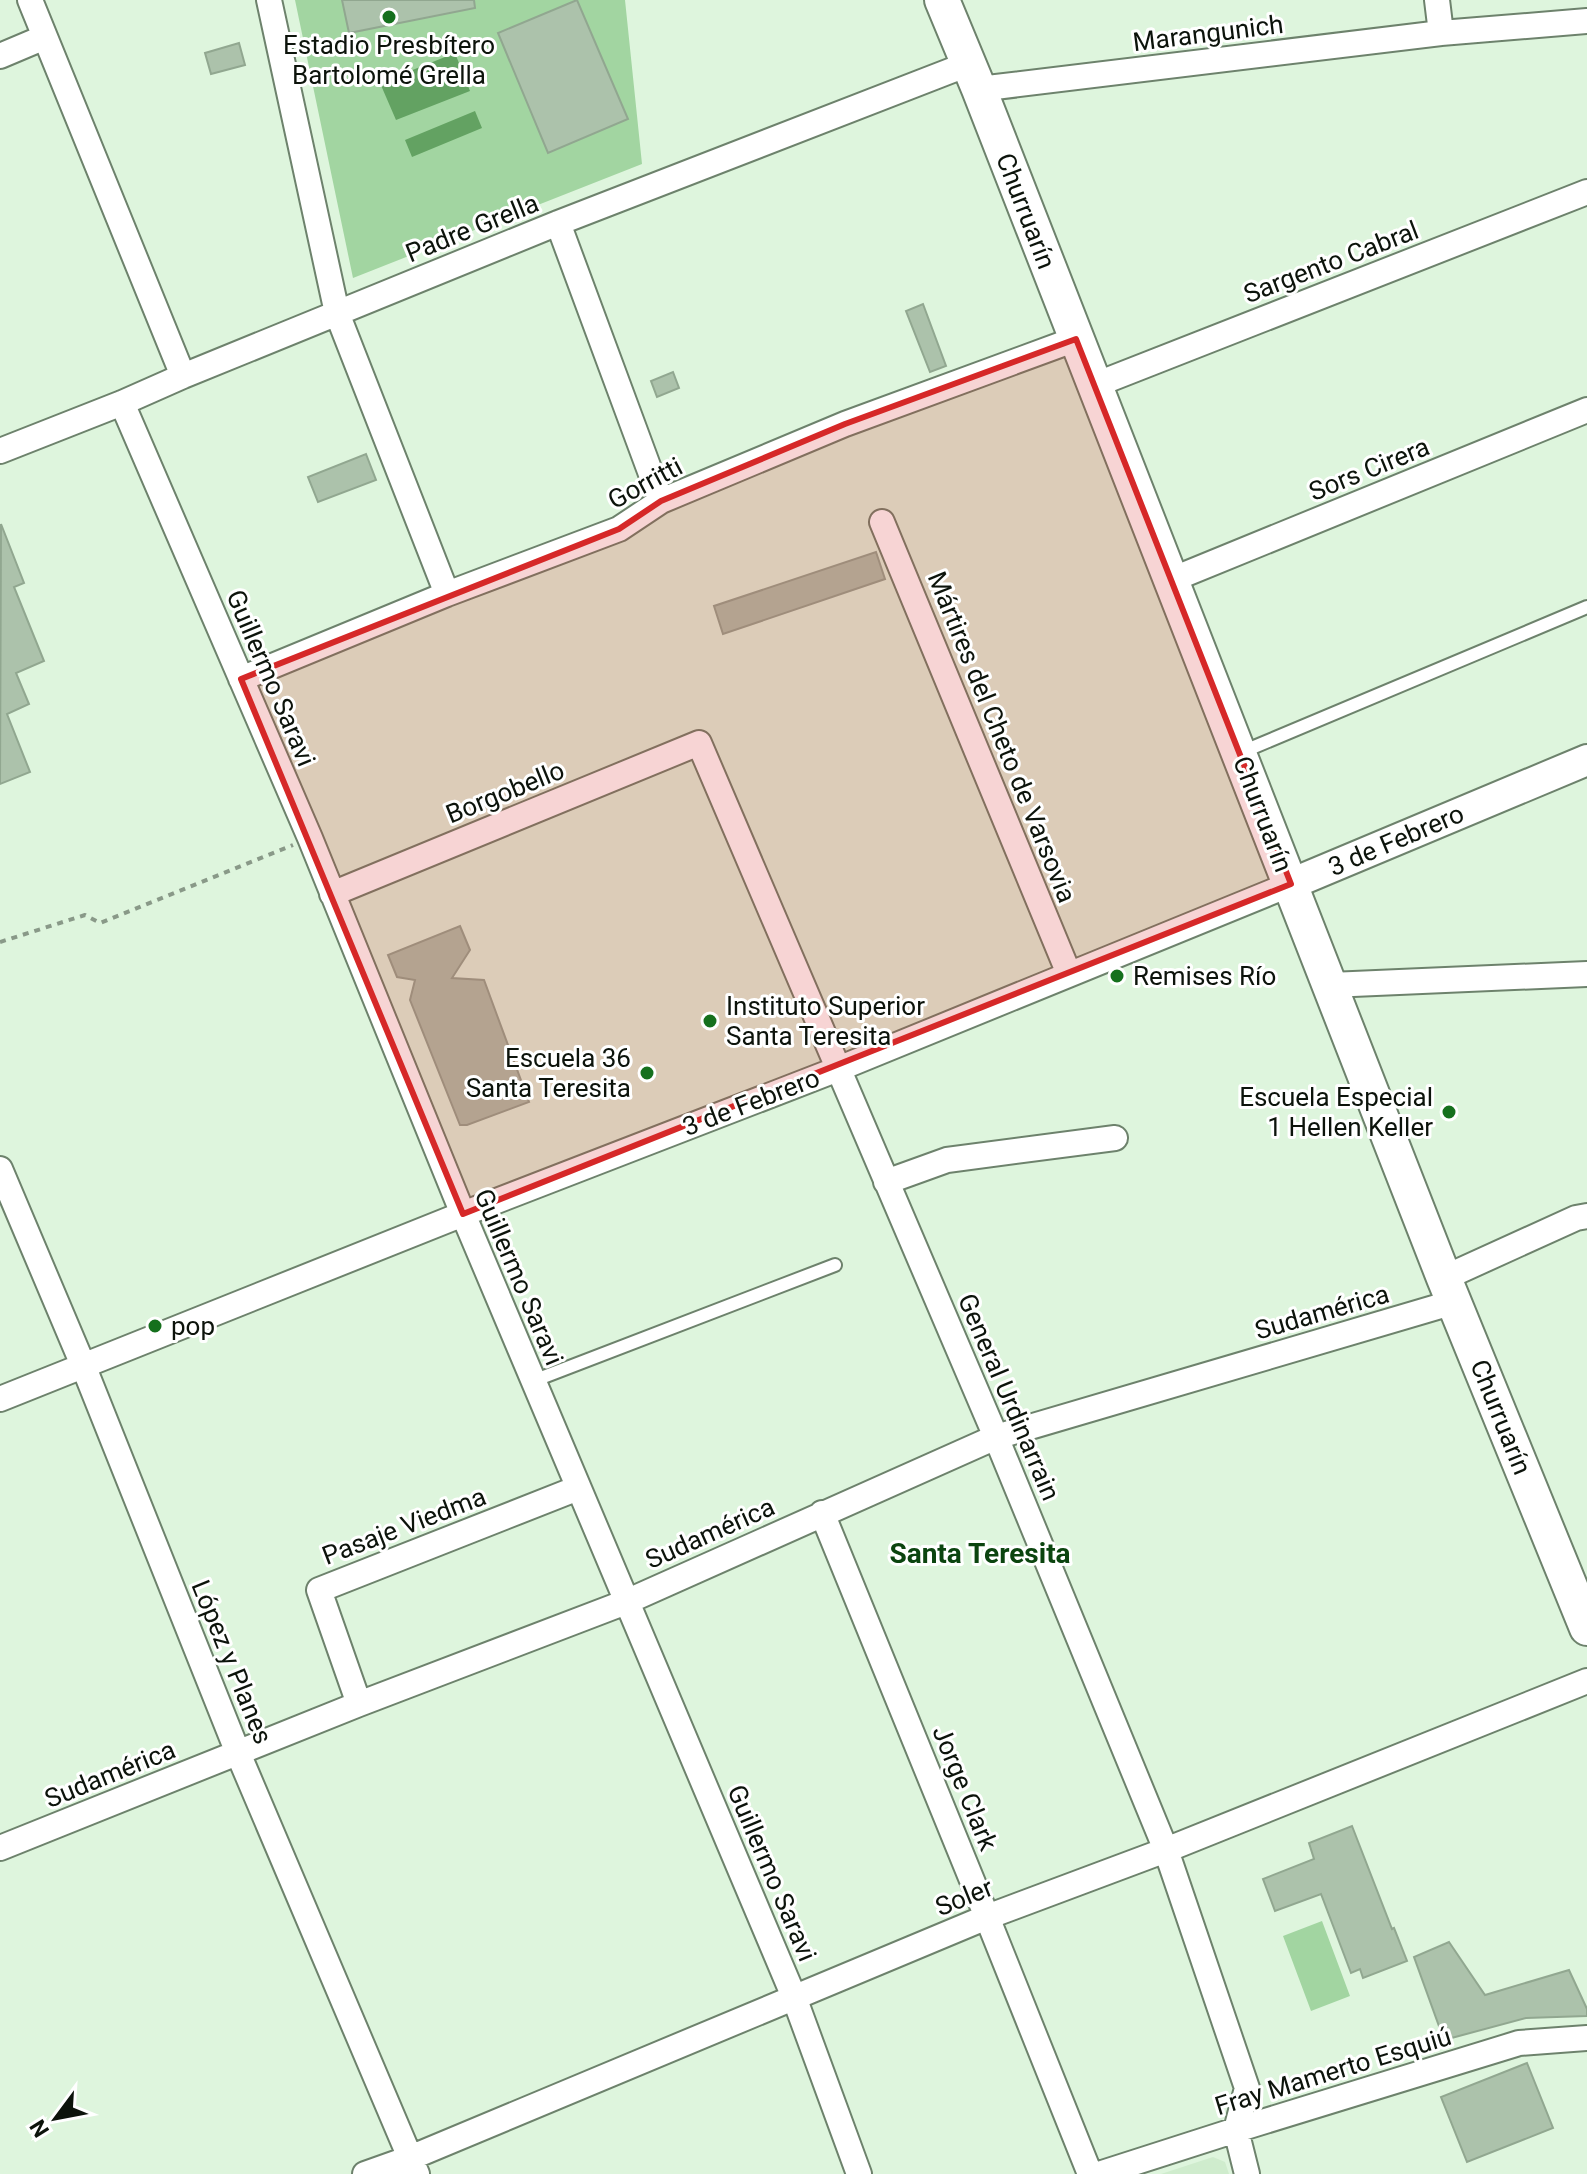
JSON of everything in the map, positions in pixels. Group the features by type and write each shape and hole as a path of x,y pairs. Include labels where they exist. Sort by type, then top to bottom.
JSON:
{"main road":[{"name":"Churruarín","path":"942,0 1449,1290 1587,1628"}],"street":[{"path":"30,0 183,376"},
{"path":"269,0 337,313 447,594"},
{"path":"1437,0 1441,33"},
{"name":"Marangunich","path":"973,77 1587,21"},
{"path":"0,56 45,37"},
{"name":"Padre Grella","path":"0,451 558,223 973,77"},
{"name":"Sargento Cabral","path":"1095,385 1587,192"},
{"path":"558,223 661,501"},
{"name":"Gorritti","path":"241,679 447,594 619,529 661,501 845,424 1076,339"},
{"name":"Guillermo Saravi","path":"122,403 310,838 463,1214 794,1997 859,2174"},
{"name":"Sors Cirera","path":"1171,580 1587,410"},
{"name":"Mártires del Cheto de Varsovia","path":"882,522 1069,974"},
{"name":"Borgobello","path":"332,894 699,743"},
{"name":"General Urdinarrain","path":"699,743 996,1437 1166,1850 1247,2088 1236,2130 1247,2174"},
{"name":"3 de Febrero","path":"0,1399 463,1214 838,1069 1587,760"},
{"path":"1330,985 1587,974"},
{"path":"886,1182 947,1160 1115,1138"},
{"name":"López y Planes","path":"0,1169 83,1365 238,1753 413,2166"},
{"name":"Sudamérica","path":"0,1848 359,1704 626,1602 996,1437 1449,1290 1576,1218 1587,1216"},
{"name":"Pasaje Viedma","path":"359,1704 319,1590 578,1488"},
{"name":"Jorge Clark","path":"822,1513 1090,2174"},
{"name":"Soler","path":"365,2174 413,2166 794,1997 987,1917 1166,1850 1587,1681"},
{"name":"Fray Mamerto Esquiú","path":"1099,2174 1519,2043 1587,2038"}],"lane":[{"path":"1239,753 1587,607"},
{"path":"533,1381 835,1265"}],"path":[{"path":"0,942 85,915 100,923 310,838"}],"highlighted area":[{"path":"1076,339 1291,884 463,1214 241,679 619,529 661,501 845,424"}],"shaded area":[{"path":"295,0 625,0 642,164 353,278"},
{"path":"455,53 470,91 396,120 380,83"},
{"path":"475,111 482,128 412,157 405,140"},
{"path":"1322,1921 1350,1996 1311,2011 1283,1936"},
{"path":"1213,2157 1225,2162 1229,2174 1161,2174"}],"building":[{"name":"Estadio Presbítero Bartolomé Grella","path":"342,0 474,0 475,8 349,33"},
{"path":"577,0 628,119 548,153 498,33"},
{"path":"239,43 245,65 211,74 205,53"},
{"path":"923,304 946,366 930,372 906,311"},
{"path":"673,372 679,388 657,397 651,381"},
{"path":"366,454 376,480 318,502 308,477"},
{"path":"1,524 24,583 14,587 44,661 16,673 29,704 7,714 30,772 0,784"},
{"path":"876,552 885,579 723,634 714,606"},
{"path":"460,926 470,950 452,978 484,980 529,1102 467,1125 460,1125 410,1000 415,980 397,977 388,955"},
{"path":"1352,1826 1407,1961 1363,1978 1360,1969 1351,1973 1321,1894 1275,1911 1263,1879 1314,1859 1309,1843"},
{"path":"1449,1942 1485,1995 1569,1970 1587,2009 1587,2016 1526,2018 1444,2040 1414,1957"},
{"path":"1527,2063 1553,2128 1467,2162 1441,2097"}],"place":[{"name":"Estadio Presbítero Bartolomé Grella","path":"389,17"},
{"name":"Remises Río","path":"1117,976"},
{"name":"Instituto Superior Santa Teresita","path":"710,1021"},
{"name":"Escuela 36 Santa Teresita","path":"647,1073"},
{"name":"Escuela Especial 1 Hellen Keller","path":"1449,1112"},
{"name":"pop","path":"155,1326"}],"district":[{"name":"Santa Teresita","path":"980,1553"}]}
